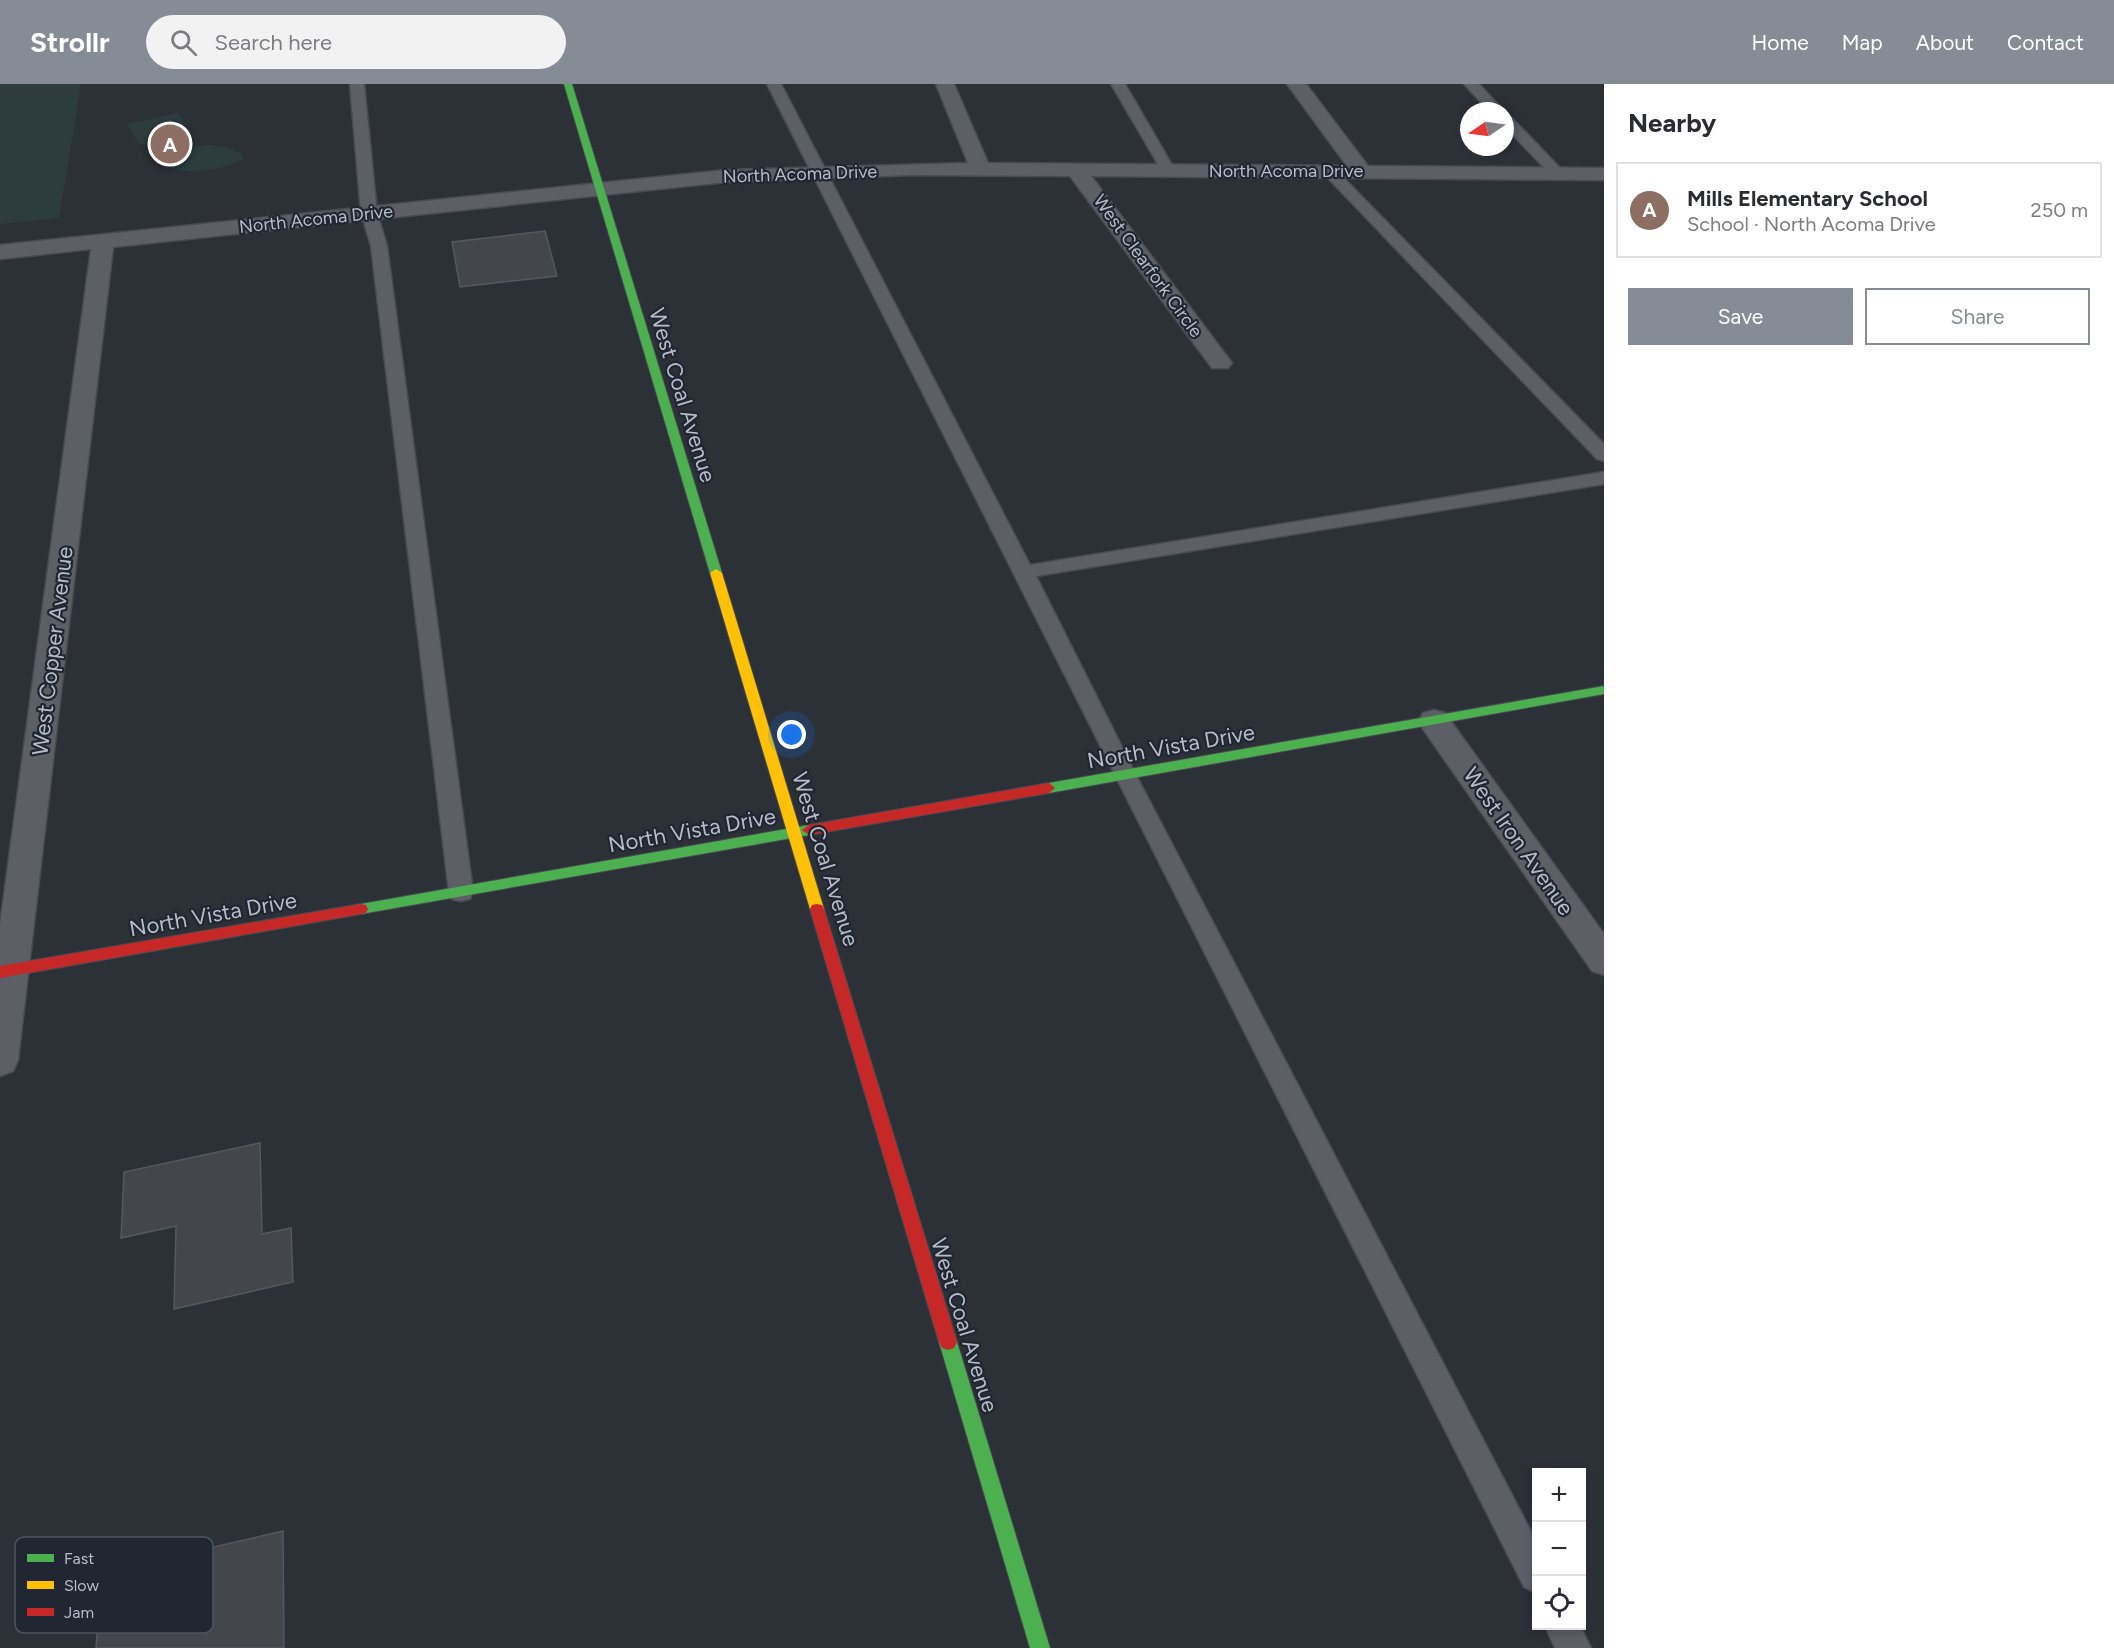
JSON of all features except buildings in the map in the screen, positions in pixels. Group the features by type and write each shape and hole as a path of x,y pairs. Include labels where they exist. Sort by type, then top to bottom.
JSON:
{"street":[{"name":"West Coal Avenue","path":"568,84 797,833 1040,1648"},
{"path":"945,84 981,170"},
{"path":"1296,84 1361,171"},
{"name":"North Acoma Drive","path":"0,252 726,176 981,170 1604,174"},
{"name":"West Clearfork Circle","path":"1076,170 1220,363"},
{"name":"West Copper Avenue","path":"0,1060 6,971 103,241"},
{"name":"North Vista Drive","path":"6,971 1604,690"},
{"name":"West Iron Avenue","path":"1434,721 1604,961"}],"lane":[{"path":"357,84 369,213 379,246 461,892"},
{"path":"774,84 1024,572 1125,775 1532,1567"},
{"path":"1118,84 1168,170"},
{"path":"1471,84 1488,102"},
{"path":"1514,128 1559,175"},
{"path":"1329,171 1604,455"},
{"path":"1024,572 1604,478"},
{"path":"1564,1630 1574,1648"}],"shaded area":[{"path":"0,84 81,84 59,218 0,224"},
{"path":"178,113 192,135 140,145 127,124"},
{"path":"210,145 226,147 242,154 243,159 215,169 191,171 180,171 165,164 178,151"}],"traffic: fast":[{"path":"568,84 716,573"},
{"path":"1049,788 1604,690"},
{"path":"361,909 809,830"},
{"path":"948,1342 1040,1648"}],"traffic: slow":[{"path":"716,573 817,909"}],"traffic: jam":[{"path":"809,830 1049,788"},
{"path":"0,972 361,909"},
{"path":"817,909 948,1342"}],"place":[{"name":"Mills Elementary School","path":"170,144"}]}
